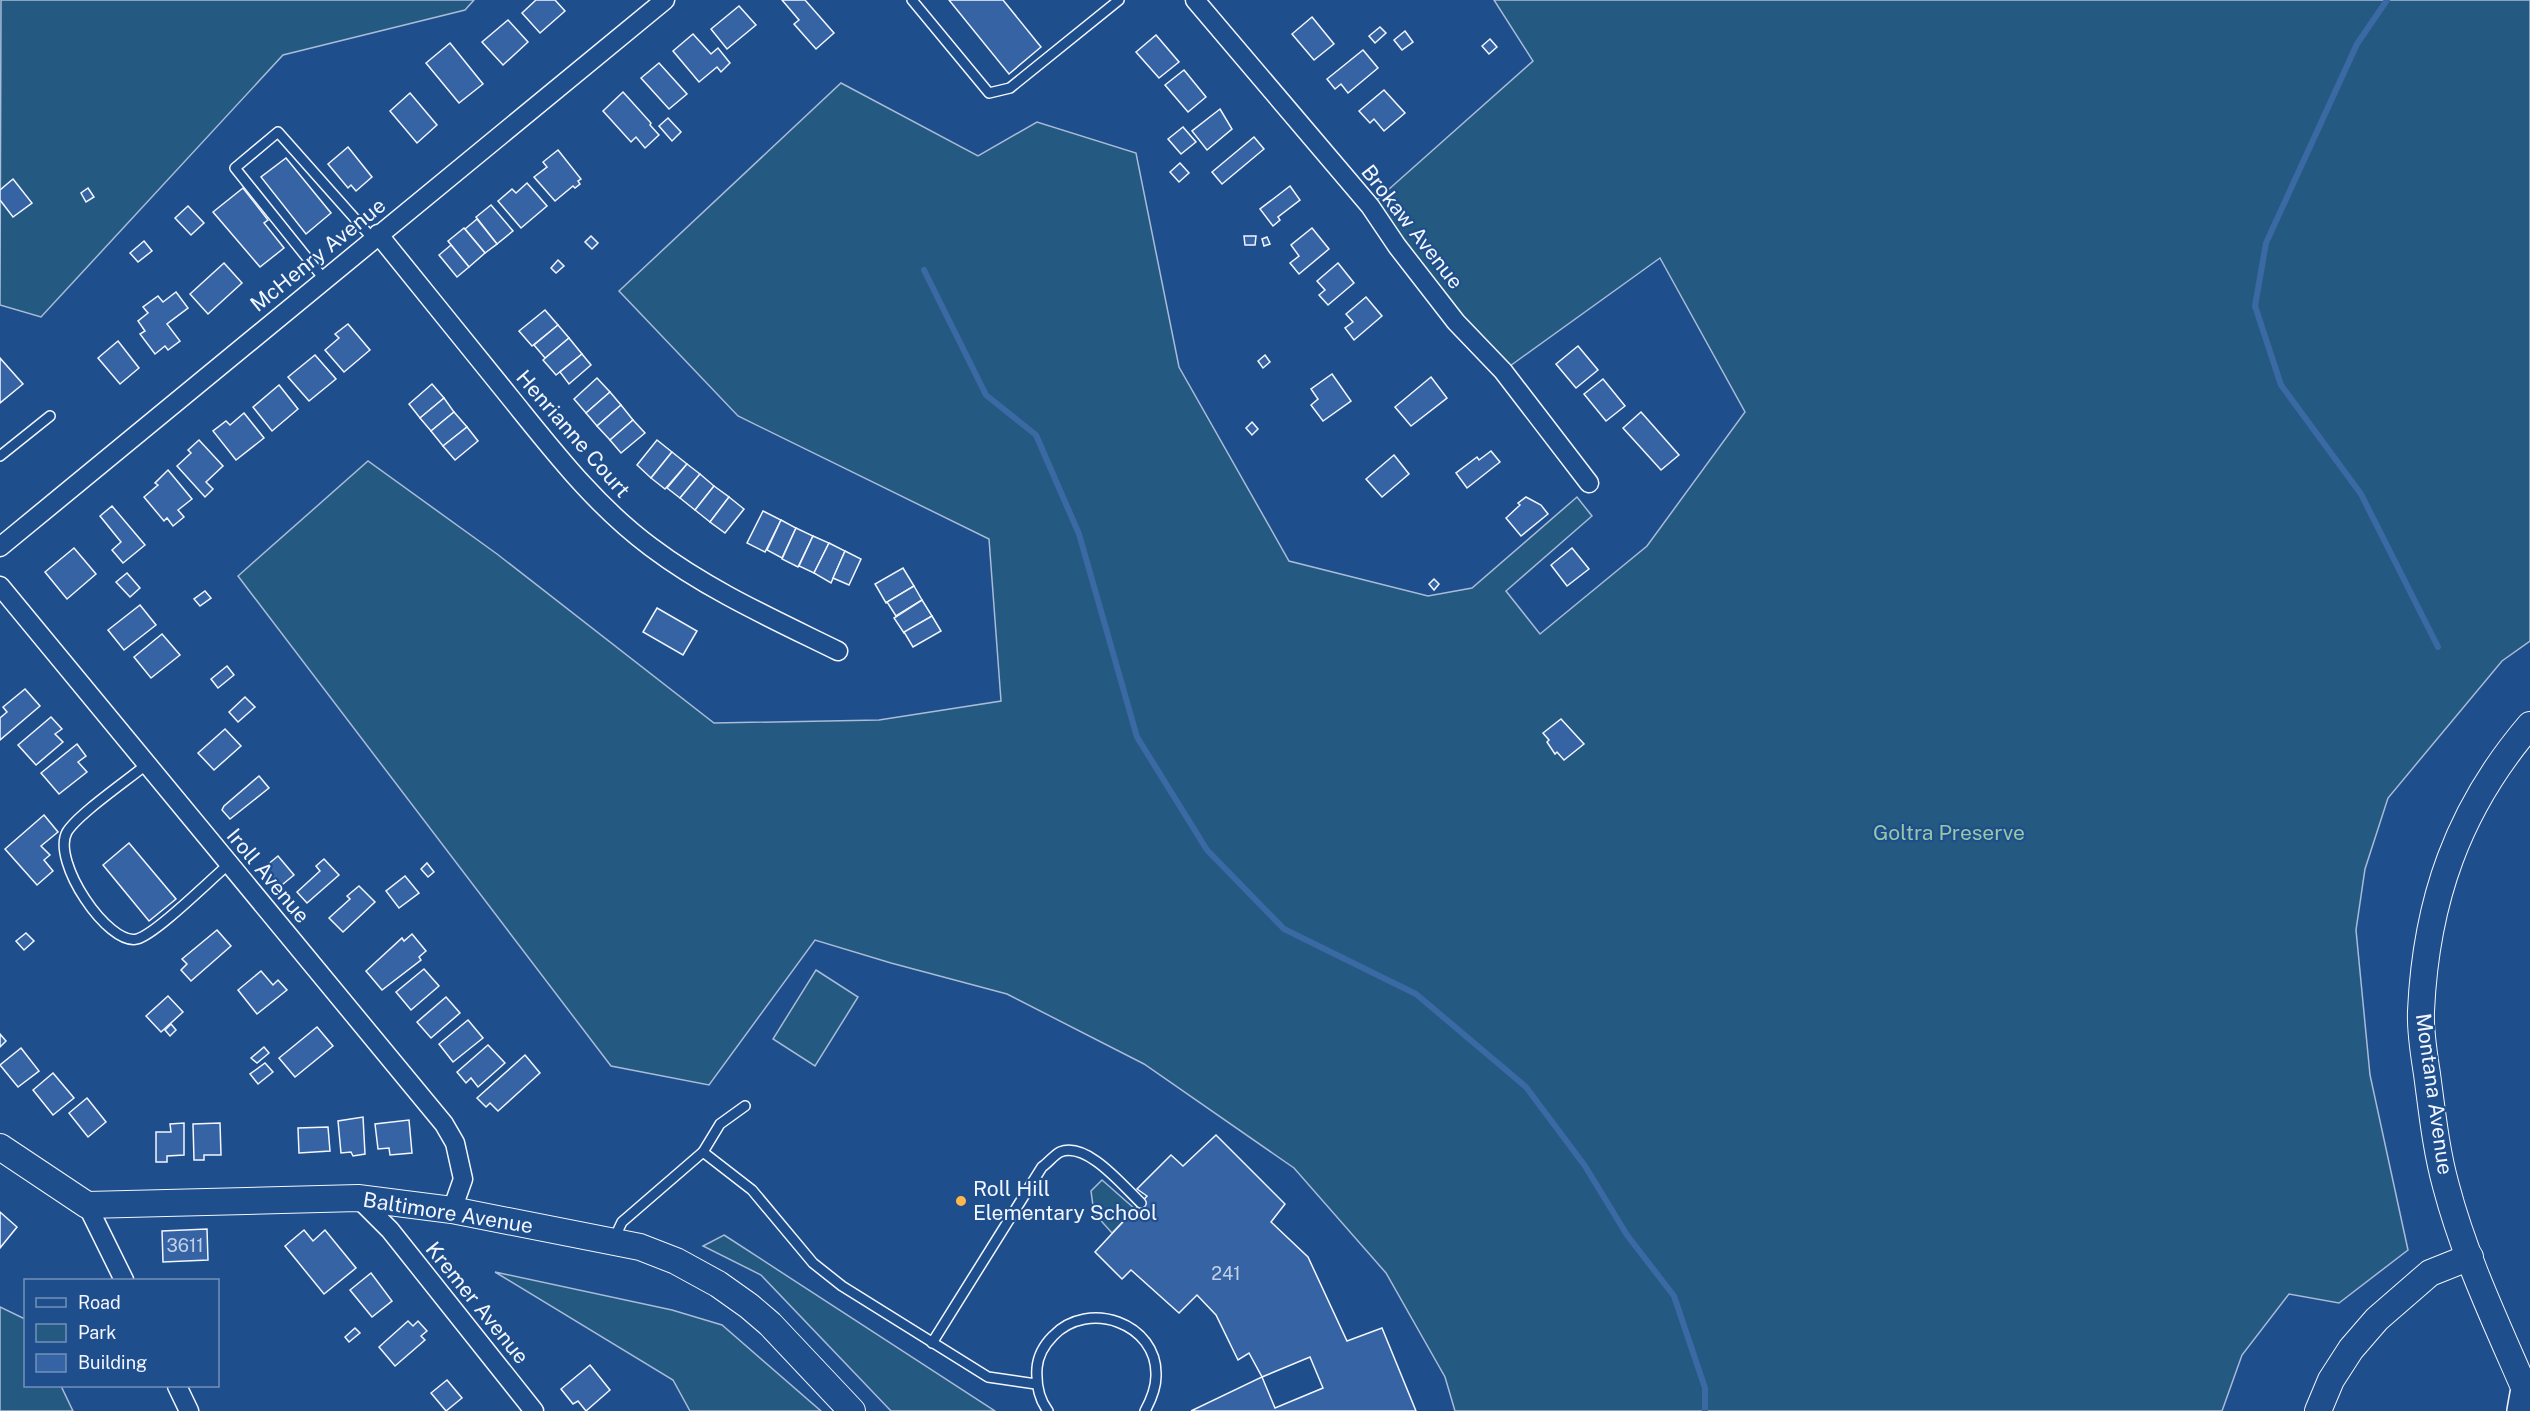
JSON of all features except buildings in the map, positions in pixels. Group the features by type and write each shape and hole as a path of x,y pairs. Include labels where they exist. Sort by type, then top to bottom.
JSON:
{"street":[{"name":"McHenry Avenue","path":"0,547 665,0"},
{"name":"Brokaw Avenue","path":"1195,0 1370,206 1397,246 1456,322 1503,371 1589,483"},
{"name":"Henrianne Court","path":"376,237 574,476 614,516 650,546 696,578 745,606 838,651"},
{"name":"Iroll Avenue","path":"0,586 444,1124 455,1143 463,1179 452,1210"},
{"name":"Montana Avenue","path":"2527,1402 2470,1257 2446,1186 2432,1112 2421,1013 2429,939 2441,879 2465,820 2486,783 2530,725"},
{"path":"0,1147 87,1205 123,1279"},
{"name":"Baltimore Avenue","path":"87,1205 358,1198 452,1210 640,1247 676,1261 733,1295 770,1324 852,1411"},
{"name":"Kremer Avenue","path":"358,1198 390,1230 534,1411"},
{"path":"2318,1411 2331,1380 2351,1349 2377,1319 2430,1273 2470,1257"},
{"path":"177,1387 189,1411"}],"lane":[{"path":"912,0 989,93 1010,88 1119,0"},
{"path":"324,279 235,168 278,132 376,237"},
{"path":"0,456 50,416"},
{"path":"147,764 78,819 68,831 63,843 64,858 70,873 98,915 114,933 125,939 137,939 162,922 230,864"},
{"path":"613,1242 622,1222 704,1152 720,1124 746,1106"},
{"path":"932,1342 1042,1167 1059,1152 1073,1150 1089,1155 1141,1203"},
{"path":"704,1152 752,1190 813,1263 842,1286 988,1377 1036,1384"},
{"path":"1048,1411 1036,1384 1038,1363 1046,1344 1060,1329 1069,1324 1079,1319 1099,1316 1125,1323 1141,1336 1152,1354 1156,1375 1154,1392 1145,1411"}],"green space":[{"path":"1,0 474,0 465,10 283,55 41,317 0,305"},
{"name":"Goltra Preserve","path":"1494,0 2530,0 2530,641 2502,661 2388,798 2365,869 2356,930 2370,1075 2408,1250 2339,1303 2289,1294 2242,1355 2222,1411 1455,1411 1445,1377 1386,1273 1294,1168 1144,1064 1007,994 815,940 709,1085 611,1066 238,576 368,461 497,554 714,723 879,720 1001,701 989,539 738,416 619,291 841,83 978,156 1037,122 1136,153 1179,367 1289,561 1428,596 1472,588 1577,497 1592,516 1506,591 1540,634 1647,546 1745,412 1660,258 1503,371 1370,206 1533,61"},
{"path":"816,970 858,997 815,1066 773,1039"},
{"path":"1102,1180 1135,1209 1112,1233 1094,1213 1091,1191"},
{"path":"724,1235 995,1411 891,1411 761,1275 703,1246"},
{"path":"495,1272 672,1310 722,1325 821,1411 690,1411 673,1380"},
{"path":"0,1307 24,1319 24,1387 61,1387 73,1411 0,1411"}],"waterway":[{"path":"2387,0 2357,44 2266,243 2255,306 2281,385 2361,494 2438,647"},
{"path":"924,270 986,395 1036,435 1079,534 1137,737 1207,850 1284,929 1416,994 1526,1087 1585,1166 1627,1235 1674,1296 1705,1388 1705,1411"}],"place":[{"name":"Roll Hill Elementary School","path":"961,1201"}]}
